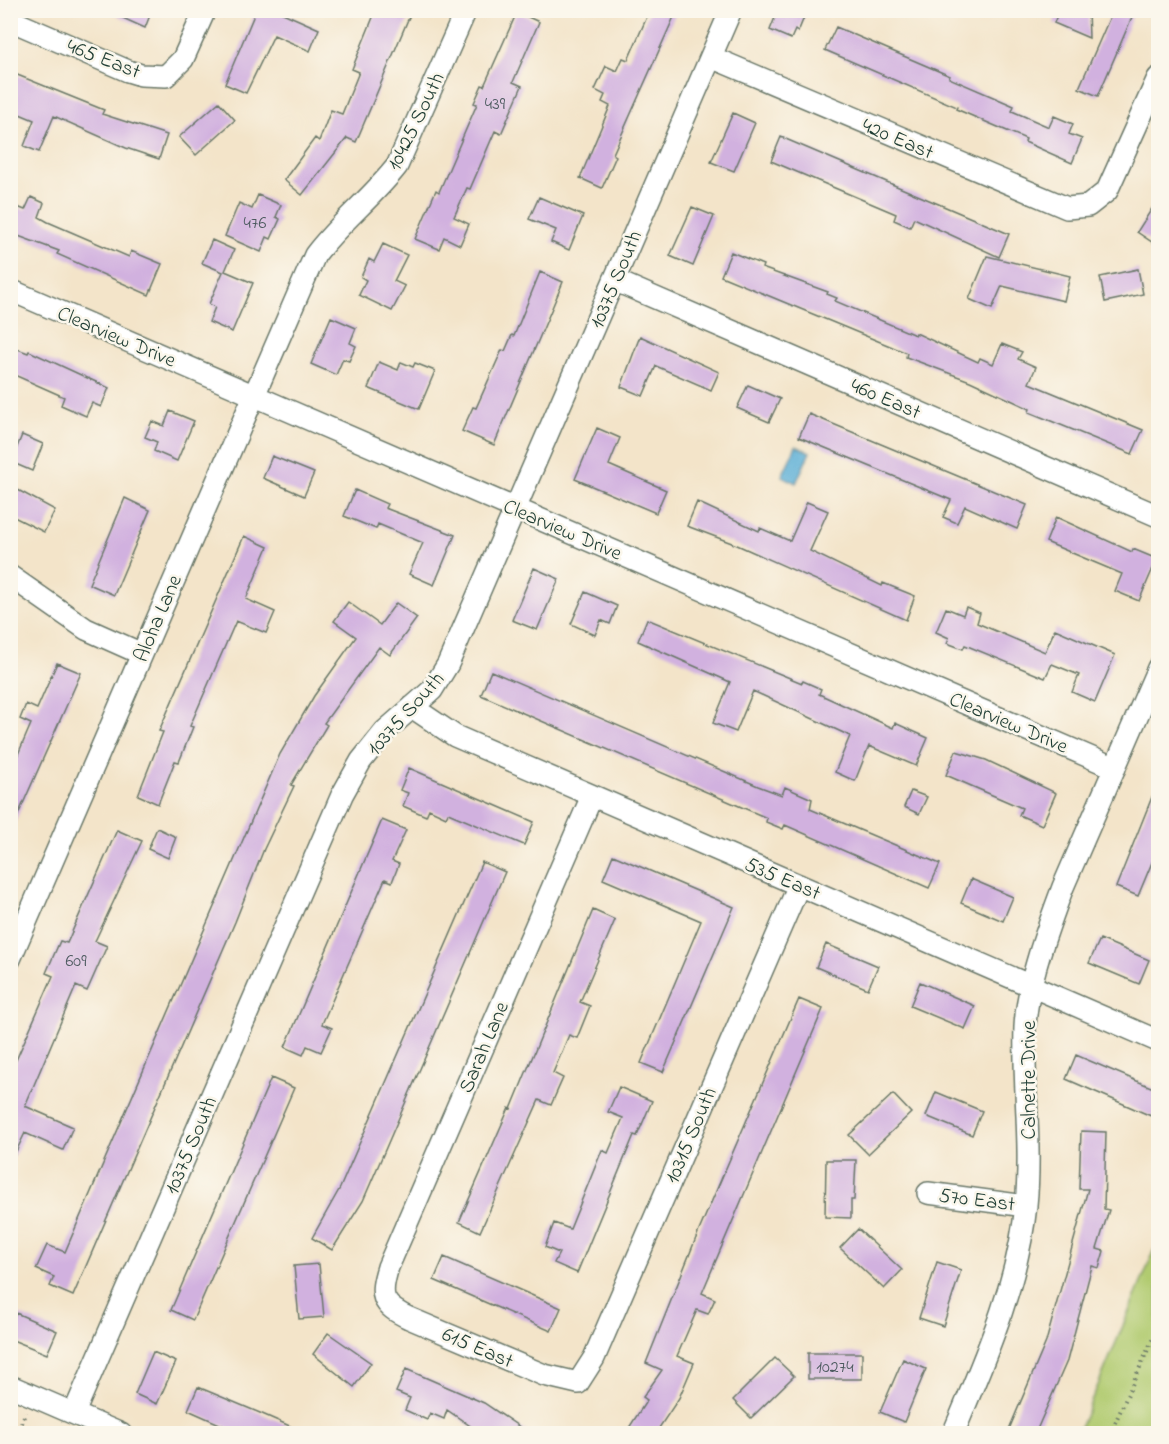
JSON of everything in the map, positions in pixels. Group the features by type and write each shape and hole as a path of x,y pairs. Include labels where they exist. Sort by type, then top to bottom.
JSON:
{"street":[{"name":"465 East","path":"10,20 128,71 147,76 166,76 183,59 205,10"},
{"name":"10425 South","path":"304,278 315,255 330,235 380,188 397,166 466,10"},
{"name":"10375 South","path":"74,1413 342,795 385,731 432,690 448,664 731,10"},
{"name":"420 East","path":"711,57 1067,208 1088,206 1098,200 1114,181 1158,78"},
{"name":"Aloha Lane","path":"10,958 304,278"},
{"name":"460 East","path":"614,280 1158,516"},
{"name":"Clearview Drive","path":"10,290 1115,768"},
{"path":"10,576 86,629 142,654"},
{"name":"Calnette Drive","path":"953,1434 987,1353 1008,1291 1026,1206 1028,1144 1025,1024 1051,918 1158,668"},
{"name":"535 East","path":"412,707 455,736 1158,1041"},
{"name":"Sarah Lane","path":"383,1299 382,1289 388,1267 592,796"},
{"name":"10315 South","path":"578,1383 594,1358 799,885"},
{"name":"570 East","path":"928,1193 1026,1206"},
{"name":"615 East","path":"383,1299 399,1313 544,1375 578,1383"},
{"path":"10,1386 120,1434"}],"path":[{"path":"1110,1434 1158,1327"},
{"path":"16,1434 26,1412"}],"green space":[{"path":"1158,1242 1158,1433 1078,1433"}],"water":[{"path":"796,446 810,452 796,483 782,476"}],"building":[{"path":"105,10 152,10 145,28"},
{"path":"256,10 276,10 319,29 310,51 274,35 246,93 225,84"},
{"path":"376,10 412,10 356,142 347,138 302,195 284,180 315,138 319,141 331,110 342,114 359,72 352,69"},
{"path":"650,10 677,10 613,154 616,156 602,188 580,178 610,106 602,102 605,95 595,90 606,66 617,71 623,58 628,60"},
{"path":"778,10 807,10 798,32 795,30 791,39 770,30"},
{"path":"1059,10 1088,10 1089,38 1054,23"},
{"path":"1113,10 1135,10 1098,96 1079,88"},
{"path":"517,12 539,22 513,82 522,86 501,134 495,131 470,189 467,188 454,217 469,224 460,245 444,237 439,249 415,239 436,190 439,192 477,104 474,103"},
{"path":"836,27 1014,106 1012,111 1049,127 1054,116 1073,124 1069,134 1082,139 1072,163 1025,142 1026,139 956,109 957,107 825,50"},
{"path":"10,72 104,110 102,114 167,135 159,159 126,148 54,116 39,152 24,146 34,120 10,110"},
{"path":"219,102 235,120 196,155 179,137"},
{"path":"733,113 755,123 734,171 711,162"},
{"path":"781,137 1009,234 999,257 914,218 910,227 894,220 896,214 771,161"},
{"path":"258,195 281,205 276,217 280,219 271,239 267,237 261,252 225,236 239,203 252,209"},
{"path":"31,197 44,203 39,217 48,222 129,257 131,251 162,264 149,295 57,254 59,251 10,233 10,204 25,210"},
{"path":"539,197 583,216 569,250 551,242 556,230 529,219"},
{"path":"1158,199 1158,246 1137,232"},
{"path":"692,207 714,216 693,266 670,256"},
{"path":"212,240 234,250 225,271 253,283 232,332 209,322 215,307 209,304 223,272 202,263"},
{"path":"383,244 407,255 394,281 405,286 392,311 359,295 366,280 361,277 369,259 374,262"},
{"path":"731,252 763,265 762,268 828,292 827,294 837,298 835,301 915,335 916,333 978,362 980,358 993,364 1002,344 1022,352 1018,359 1036,367 1029,383 1143,430 1132,454 1029,412 1030,409 970,381 906,357 907,353 721,276"},
{"path":"987,256 1070,276 1064,301 1002,286 992,309 969,299"},
{"path":"1138,269 1143,294 1105,302 1100,277"},
{"path":"540,272 563,282 494,445 462,431 473,407 476,408 502,350 505,351 512,335 514,336"},
{"path":"331,317 356,328 350,343 356,346 349,361 343,359 336,375 311,364"},
{"path":"640,336 719,372 711,390 656,366 643,396 621,387"},
{"path":"10,346 28,353 29,351 109,388 101,407 92,403 86,416 61,405 64,397 10,373"},
{"path":"379,362 398,370 401,362 413,367 415,363 435,371 419,409 368,388"},
{"path":"748,385 780,399 769,422 737,408"},
{"path":"170,411 194,421 177,461 154,451 157,442 145,437 152,421 164,426"},
{"path":"809,414 1027,505 1017,529 965,506 957,523 943,517 951,500 799,437"},
{"path":"597,428 620,438 609,465 666,490 656,513 575,479"},
{"path":"22,435 43,444 32,471 11,462"},
{"path":"272,456 314,473 304,496 263,478"},
{"path":"16,489 55,510 44,532 10,515 10,499"},
{"path":"355,490 387,504 385,508 455,535 434,585 409,574 423,543 378,524 376,529 344,516"},
{"path":"125,498 150,510 114,595 89,584"},
{"path":"697,502 759,531 760,528 790,541 807,502 828,511 810,551 882,586 883,583 915,596 906,620 737,545 687,526"},
{"path":"1056,517 1132,552 1133,549 1157,559 1139,601 1115,591 1122,574 1046,542"},
{"path":"244,536 268,547 246,599 275,612 266,633 236,621 190,726 193,727 179,762 175,761 158,804 138,795 163,732 159,731"},
{"path":"534,568 559,579 537,630 512,620"},
{"path":"585,592 617,606 610,624 601,620 595,635 571,624"},
{"path":"348,602 380,625 396,603 417,618 390,655 379,647 324,723 327,725 291,785 294,786 264,849 235,922 73,1296 50,1286 54,1277 36,1269 47,1245 65,1252 280,754 314,696 356,637 334,621"},
{"path":"966,607 980,613 977,623 1045,652 1055,629 1115,655 1095,702 1072,692 1079,675 1052,664 1045,678 965,645 963,649 947,643 949,638 936,632 946,608 963,615"},
{"path":"647,619 802,683 803,681 821,689 819,694 893,728 895,723 928,738 916,766 869,746 855,781 835,772 850,736 753,691 736,732 713,723 730,682 638,641"},
{"path":"57,663 81,673 10,833 10,773 31,724 20,719 26,704 37,709"},
{"path":"491,671 758,786 782,795 785,787 812,799 810,809 940,864 929,888 785,825 783,829 766,822 767,818 481,695"},
{"path":"956,751 986,760 1056,793 1042,825 1019,815 1022,808 946,775"},
{"path":"409,768 534,822 524,845 448,813 446,817 429,809 426,816 403,806 408,793 400,790"},
{"path":"1158,782 1158,848 1138,896 1116,887"},
{"path":"911,791 927,797 919,814 904,807"},
{"path":"382,820 406,830 392,861 399,864 392,882 385,879 322,1024 332,1028 321,1052 307,1046 303,1055 285,1047"},
{"path":"157,828 176,837 168,858 148,849"},
{"path":"117,830 142,841 95,941 107,946 87,991 76,986 25,1106 73,1127 63,1150 25,1133 10,1164 10,1074 53,976 46,973 60,941 67,943"},
{"path":"613,855 734,907 663,1072 641,1063 701,921 603,879"},
{"path":"482,862 505,872 363,1201 332,1250 312,1238 340,1188"},
{"path":"971,879 1013,897 1003,921 961,903"},
{"path":"593,910 615,920 580,1002 590,1006 577,1038 569,1035 553,1073 563,1078 551,1105 539,1100 480,1232 459,1222 509,1108 511,1109"},
{"path":"1100,939 1149,960 1139,984 1089,963"},
{"path":"826,944 878,966 868,989 816,967"},
{"path":"920,982 975,1006 965,1029 910,1006"},
{"path":"799,999 823,1009 702,1293 715,1299 708,1314 697,1310 677,1356 694,1363 679,1398 655,1434 625,1434 647,1400 643,1397 662,1370 646,1363 698,1233"},
{"path":"1076,1055 1158,1090 1158,1119 1066,1079"},
{"path":"271,1078 294,1088 193,1320 171,1310"},
{"path":"619,1087 652,1101 637,1136 634,1135 577,1273 554,1263 559,1253 545,1247 554,1223 570,1229 602,1150 608,1153 623,1118 608,1112"},
{"path":"936,1092 982,1111 972,1135 926,1116"},
{"path":"893,1094 911,1113 868,1154 849,1135"},
{"path":"1081,1131 1106,1132 1104,1209 1109,1210 1097,1249 1104,1251 1099,1268 1092,1266 1067,1361 1035,1434 1007,1434 1046,1342 1088,1189 1079,1189"},
{"path":"826,1160 856,1160 851,1218 825,1217"},
{"path":"858,1229 902,1270 884,1289 840,1248"},
{"path":"444,1257 561,1308 551,1331 434,1280"},
{"path":"937,1262 961,1270 943,1326 919,1318"},
{"path":"319,1264 324,1317 299,1319 294,1266"},
{"path":"16,1313 57,1331 47,1354 10,1339 10,1326"},
{"path":"328,1333 371,1363 354,1387 313,1354"},
{"path":"153,1352 176,1362 157,1404 135,1394"},
{"path":"808,1353 862,1353 862,1379 808,1379"},
{"path":"775,1358 794,1376 751,1418 733,1400"},
{"path":"903,1359 926,1369 904,1422 880,1412"},
{"path":"406,1369 484,1403 530,1434 482,1434 447,1410 444,1419 430,1413 427,1420 405,1410 410,1398 396,1392"},
{"path":"198,1387 308,1434 242,1434 188,1410"}]}
